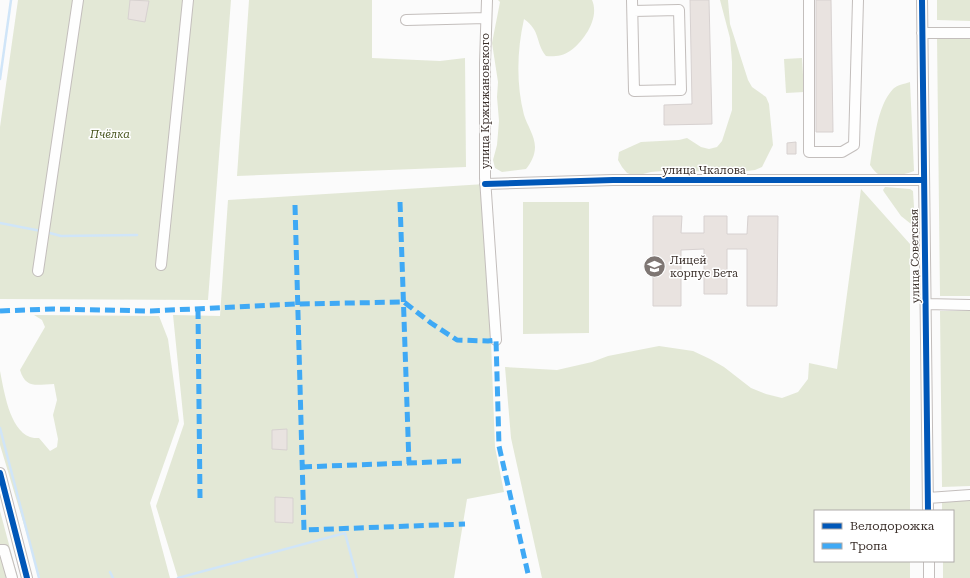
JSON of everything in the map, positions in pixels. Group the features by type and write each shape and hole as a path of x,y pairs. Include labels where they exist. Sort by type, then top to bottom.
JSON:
{"street":[{"path":"38,271 78,0"},
{"path":"161,265 188,0"},
{"name":"улица Кржижановского","path":"485,184 485,63 487,0"},
{"path":"632,0 634,91 681,90 679,10 633,11"},
{"path":"809,0 809,152 842,152 854,145 858,0"},
{"name":"улица Советская","path":"922,0 928,510"},
{"name":"улица Кржижановского","path":"406,20 486,18"},
{"path":"922,33 970,33"},
{"name":"улица Чкалова","path":"485,184 612,180 924,180"},
{"path":"485,184 496,340"},
{"path":"926,304 970,305"},
{"path":"0,473 28,578"},
{"path":"928,498 970,495"},
{"path":"0,550 4,550 12,578"},
{"path":"929,562 929,578"}],"green space":[{"name":"Пчёлка","path":"18,0 231,0 208,300 0,299 0,127"},
{"path":"249,0 372,0 372,58 440,61 465,58 466,167 237,176"},
{"path":"498,0 592,0 594,7 592,21 585,35 570,51 558,56 546,56 540,46 536,32 524,19 518,67 521,103 524,115 534,139 535,150 530,164 526,169 502,172 495,168 493,160 497,145 499,121 497,97 498,82 492,43 500,2"},
{"path":"720,0 728,0 730,24 748,80 752,87 766,97 769,104 773,145 762,167 755,170 731,173 674,170 651,172 635,176 627,173 618,160 619,152 641,142 679,140 687,138 701,147 709,149 717,147 722,141 732,110 732,62 730,38"},
{"path":"937,0 970,0 970,21 937,20"},
{"path":"937,37 970,39 970,296 940,296"},
{"path":"802,58 804,92 786,93 784,59"},
{"path":"910,82 914,171 898,175 882,176 876,173 870,165 880,114 883,105 893,89"},
{"path":"485,184 495,447 504,492 467,499 454,578 178,578 156,506 184,424 173,315 220,316 228,200"},
{"path":"885,187 910,189 913,191 914,207 912,217 914,223 911,224 901,216 884,192 883,190"},
{"path":"861,189 910,244 910,510 814,510 814,562 910,562 910,578 542,578 511,438 505,367 557,370 592,362 608,356 659,346 693,351 724,367 751,388 782,398 798,392 808,379 809,363 837,369"},
{"path":"523,202 589,202 589,333 523,334"},
{"path":"940,311 970,311 970,486 942,487"},
{"path":"34,315 159,316 168,339 179,421 150,503 170,578 40,578 0,445 0,371 12,418 17,426 23,433 30,437 39,438 50,451 57,447 58,439 53,415 57,400 54,384 38,385 29,383 26,381 20,370 45,327 42,320"},
{"path":"942,501 970,501 970,578 943,578 943,562 954,562 954,510 942,510"},
{"path":"0,511 18,578 0,578"}],"building":[{"path":"130,0 149,1 145,22 128,19"},
{"path":"690,0 709,0 712,124 664,125 664,105 692,104"},
{"path":"816,0 831,0 833,132 816,132"},
{"path":"796,142 796,154 787,154 787,143"},
{"name":"Лицей корпус Бета","path":"653,216 682,216 681,233 704,233 704,216 727,216 727,234 747,234 748,216 778,216 777,306 747,306 747,249 727,249 727,294 704,294 704,249 681,250 681,306 653,306"},
{"path":"287,429 287,450 272,449 272,430"},
{"path":"275,497 293,498 293,523 275,522"}],"waterway":[{"path":"0,79 11,0"},
{"path":"0,223 41,231"},
{"path":"46,232 61,236 137,235"},
{"path":"0,428 39,578"},
{"path":"178,578 345,533 357,578"},
{"path":"110,572 113,578"}],"marked path":[{"path":"400,202 409,464"},
{"path":"295,205 304,530 465,524"},
{"path":"0,311 53,309 151,311 297,304 404,302 431,323 457,340 496,340 499,446 529,578"},
{"path":"198,309 200,498"},
{"path":"302,467 461,461"}],"cycle path":[{"path":"922,0 928,510"},
{"path":"485,184 613,180 924,180"},
{"path":"0,473 27,578"}],"place":[{"name":"Лицей корпус Бета","path":"654,266"}]}
